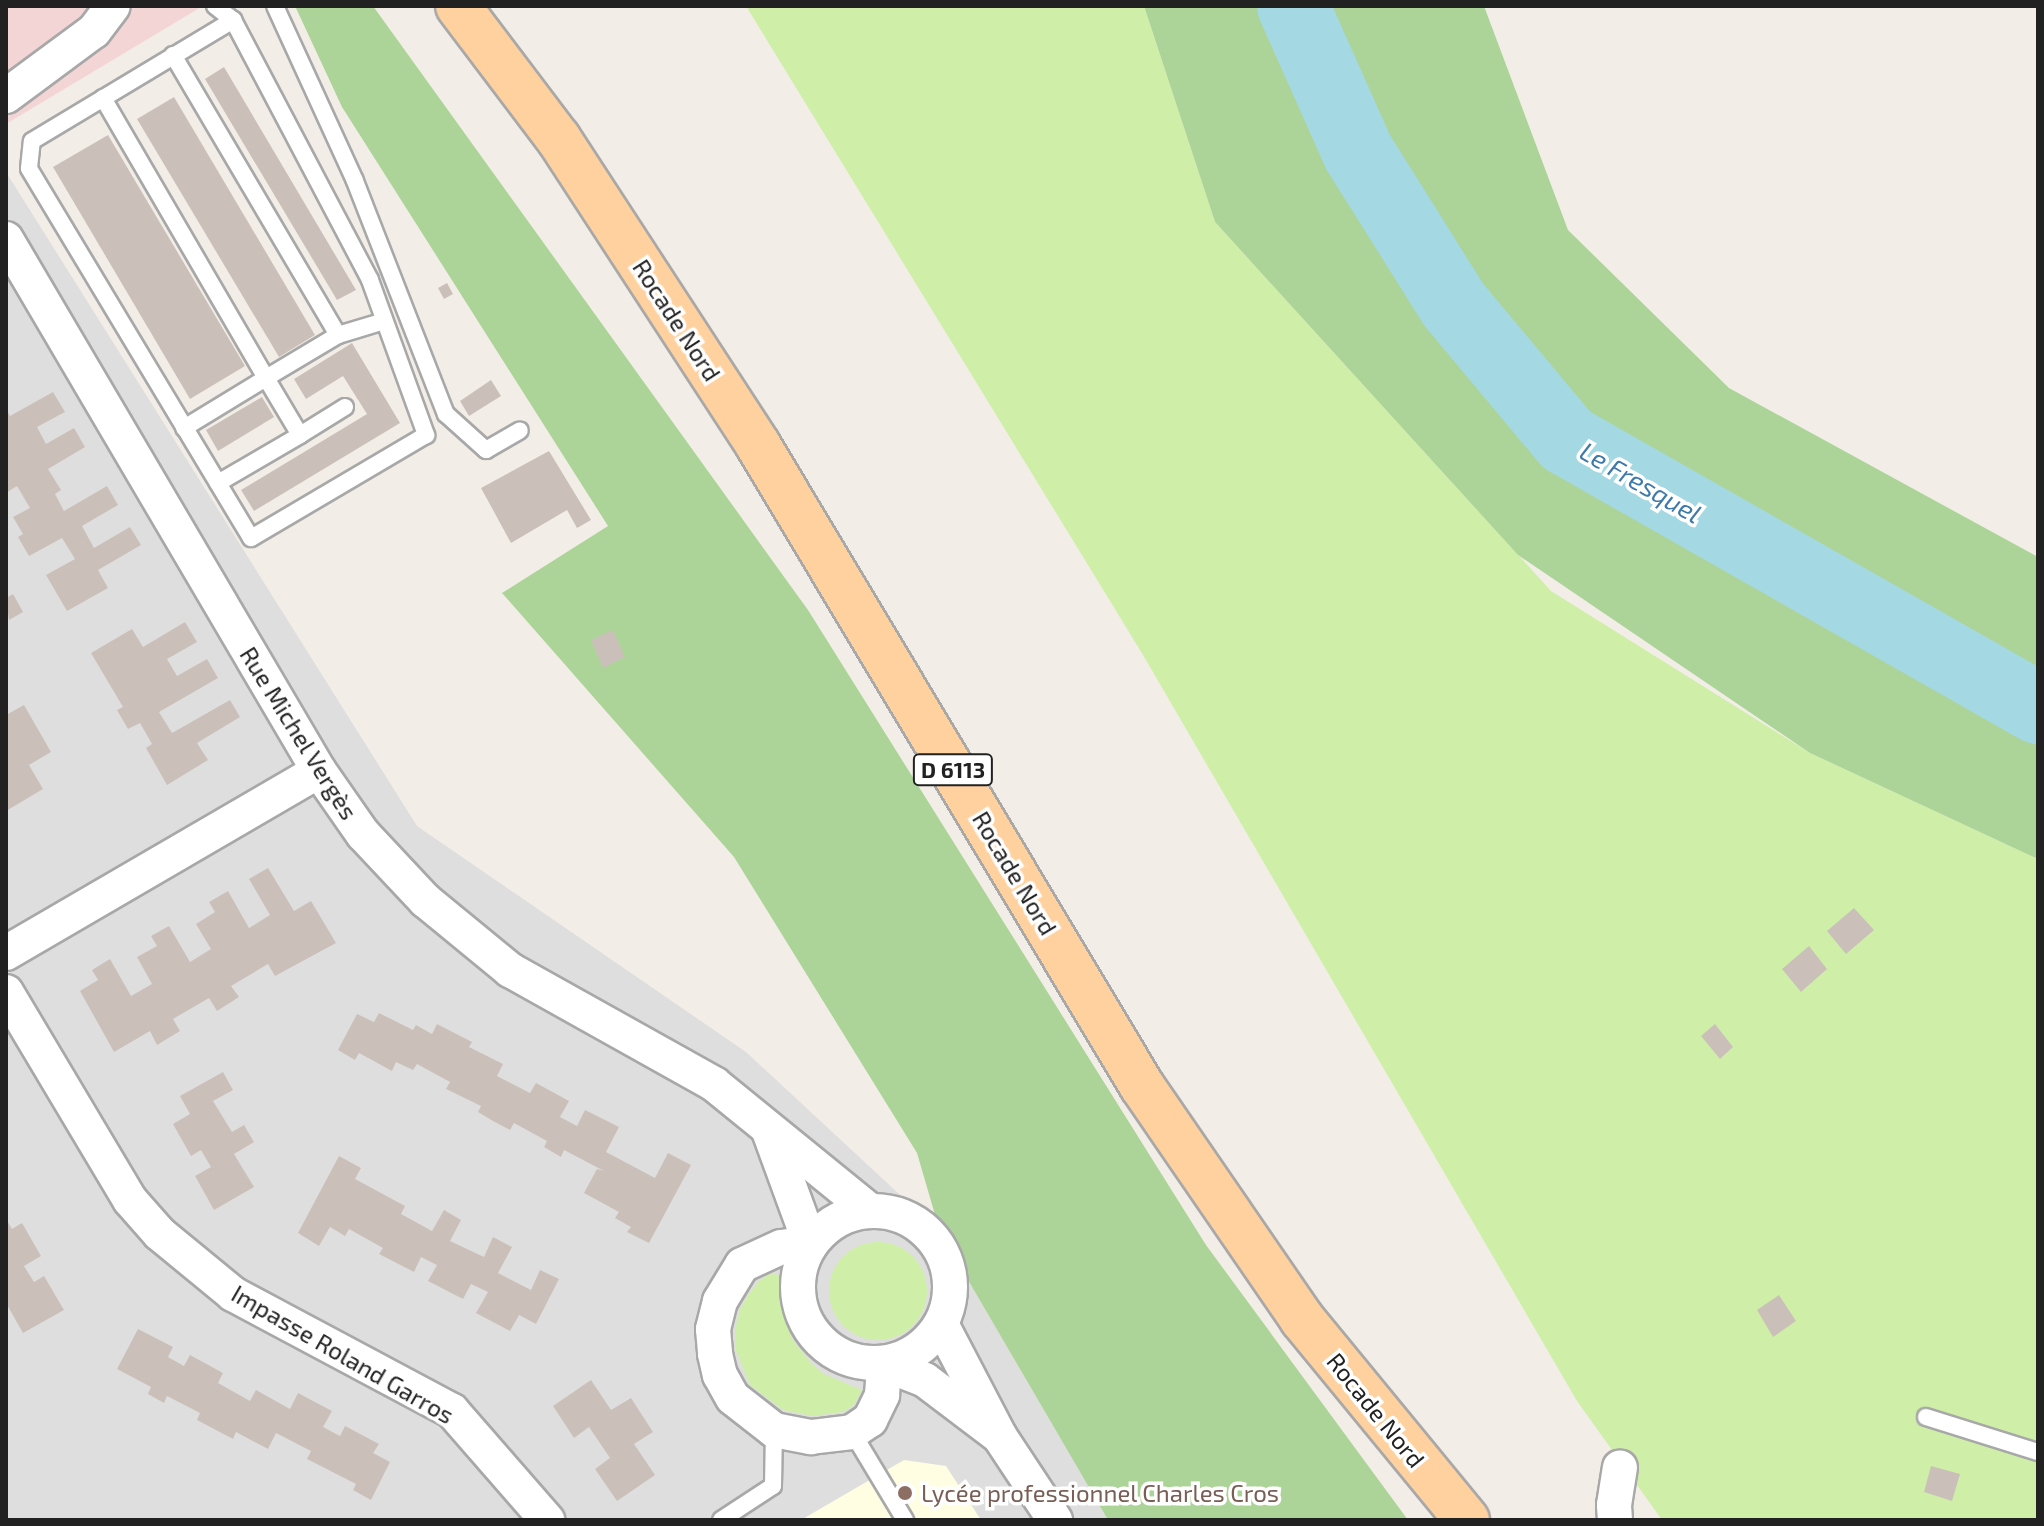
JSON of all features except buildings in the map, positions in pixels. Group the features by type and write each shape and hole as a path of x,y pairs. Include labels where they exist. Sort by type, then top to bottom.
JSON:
{"main road":[{"name":"Rocade Nord","path":"458,6 558,138 758,445 1142,1086 1302,1319 1467,1520"}],"street":[{"path":"6,96 94,31 113,6"},
{"name":"Rue Michel Vergès","path":"6,239 319,771 363,834 426,901 510,970 714,1084 869,1210"},
{"path":"6,953 319,771"},
{"name":"Impasse Roland Garros","path":"6,992 130,1200 160,1234 233,1294 452,1411 547,1520"},
{"name":"Rue Michel Vergès","path":"767,1127 786,1169 810,1243"},
{"path":"884,1364 917,1351 941,1324 949,1302 950,1279 944,1257 932,1236 914,1221 892,1212 869,1210 835,1220 810,1243 798,1270 798,1300 808,1328 828,1349 855,1362 884,1364 925,1380 1000,1437"},
{"path":"810,1243 781,1247 742,1265 720,1301 713,1329 720,1375 733,1398 774,1430 811,1437 852,1432 870,1420 882,1395 884,1364"},
{"path":"941,1324 1000,1437 1055,1520"},
{"path":"1615,1520 1614,1505 1620,1467"}],"lane":[{"path":"215,6 233,20 370,280 426,435 251,538 29,168 32,141 233,20"},
{"path":"275,6 355,181 446,414 486,450 520,430"},
{"path":"173,55 338,335"},
{"path":"103,98 300,435"},
{"path":"184,428 338,335 384,321"},
{"path":"218,483 345,407"},
{"path":"1926,1417 2038,1452"},
{"path":"721,1520 773,1486 774,1430"},
{"path":"852,1432 905,1520"}],"shaded area":[{"path":"6,6 203,6 6,124"},
{"path":"6,172 417,826 746,1052 940,1232 1108,1520 6,1520"},
{"name":"Lycée professionnel Charles Cros","path":"904,1460 946,1466 981,1520 801,1520"}],"green space":[{"path":"295,6 373,6 808,610 1206,1245 1408,1520 1108,1520 940,1232 917,1153 734,857 502,593 608,526 342,107"},
{"path":"746,6 1144,6 1215,222 1551,591 1810,753 2038,859 2038,1520 1662,1520 1577,1401 1143,655"},
{"path":"1144,6 1484,6 1568,230 1729,388 2038,557 2038,859 1810,753 1518,555 1215,222"},
{"path":"878,1242 897,1246 912,1257 923,1272 927,1291 923,1310 912,1325 897,1336 878,1340 859,1336 844,1325 833,1310 829,1291 833,1272 844,1257 859,1246"},
{"path":"770,1274 782,1275 788,1327 792,1339 811,1363 824,1374 862,1390 854,1405 843,1412 812,1416 783,1410 750,1385 736,1351 735,1330 740,1309 749,1294 759,1281"}],"waterway":[{"name":"Le Fresquel","path":"1293,6 1358,152 1454,305 1567,440 2038,708"}],"place":[{"name":"Lycée professionnel Charles Cros","path":"905,1493"}]}
